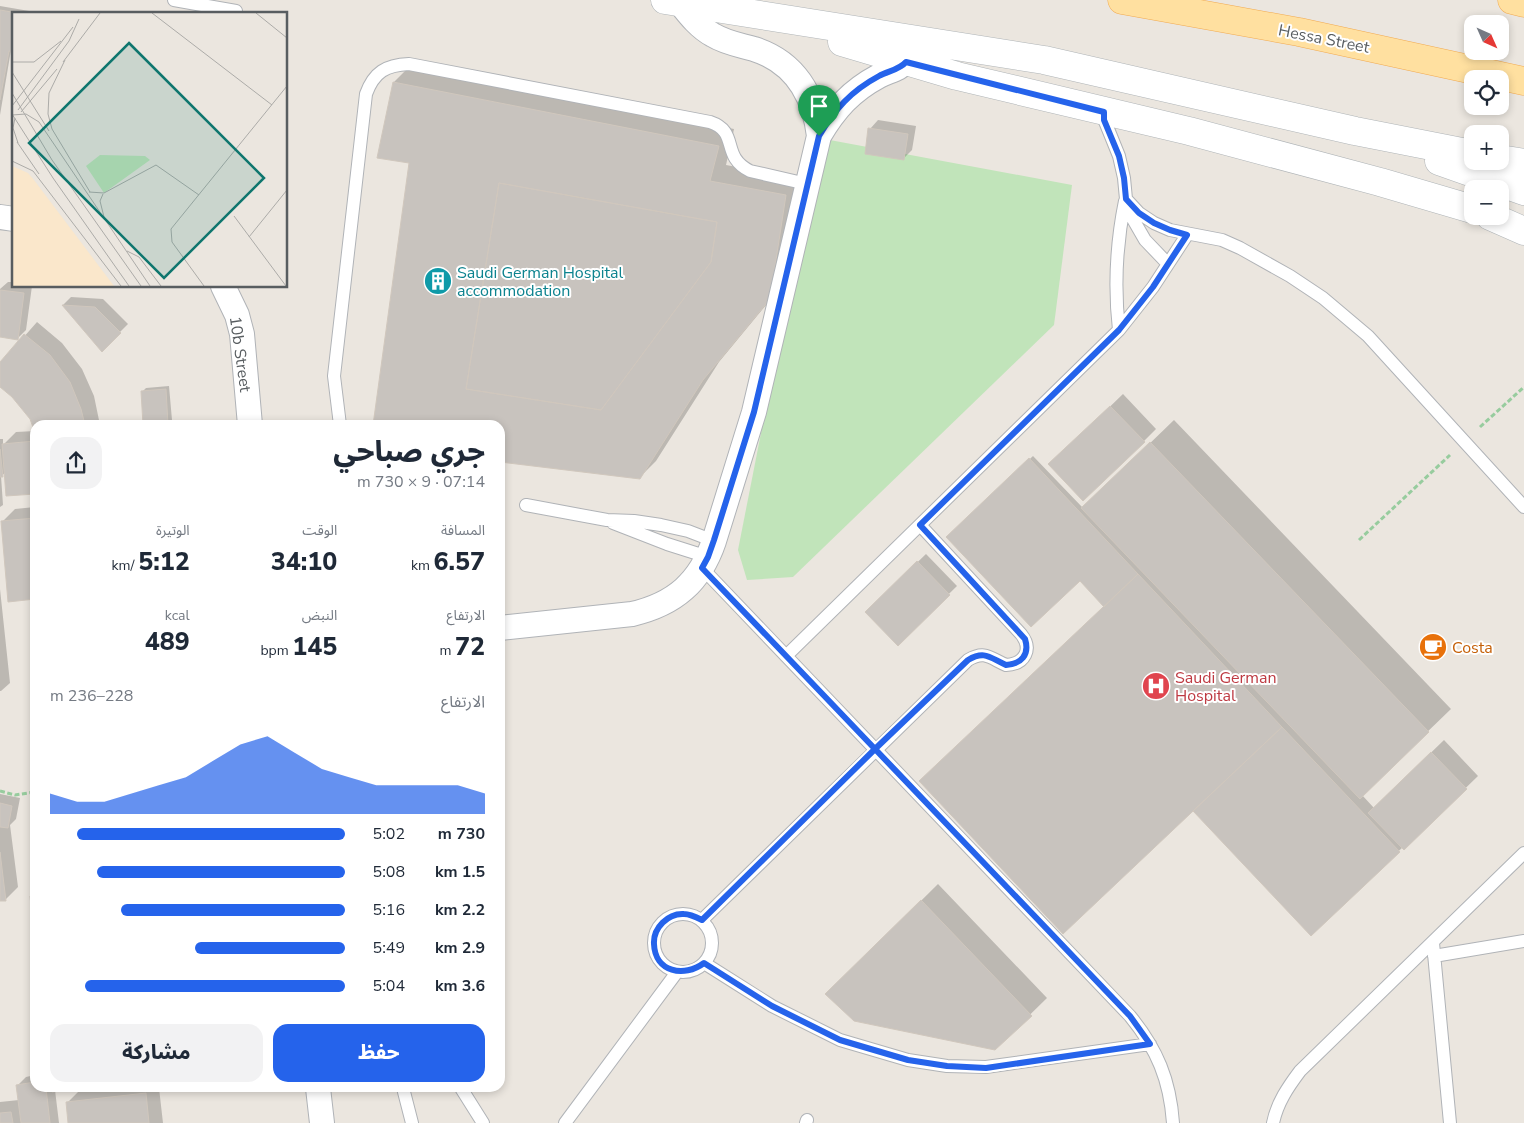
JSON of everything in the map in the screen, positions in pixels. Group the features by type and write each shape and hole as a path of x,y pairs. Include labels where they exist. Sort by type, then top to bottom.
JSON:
{"main road":[{"name":"Hessa Street","path":"1122,0 1299,32 1524,81"},
{"path":"1512,0 1524,3"},
{"path":"672,2 1044,60 1355,131 1464,152"},
{"path":"748,14 906,62 1104,112 1188,131 1380,182 1464,208"},
{"path":"1355,131 1524,191"},
{"path":"1509,161 1524,164"},
{"path":"1509,224 1524,231"}],"street":[{"path":"672,2 712,35 725,41 754,49 782,63 794,74 812,102 819,136"},
{"path":"505,627 632,614 660,606 684,590 708,555 754,412 819,136 831,116 846,98 881,74 901,67 906,62"},
{"name":"10b Street","path":"224,288 237,315 242,334 250,420"},
{"path":"318,1092 322,1123"}],"lane":[{"path":"174,0 236,12"},
{"path":"339,420 334,376 366,94 377,74 386,68 397,64 409,64 710,122 725,130 729,138 732,155 742,167 750,171 807,184"},
{"path":"1104,112 1104,120 1119,156 1130,214 1141,234 1155,252 1168,264"},
{"path":"1126,199 1139,213 1154,223 1187,235 1222,240 1290,276 1323,298 1368,336 1524,507"},
{"path":"1119,330 1116,277 1120,225 1126,199"},
{"path":"786,656 1119,330 1153,287 1187,235"},
{"path":"526,505 606,520 634,521 661,525 688,532 786,656 1130,1016 1159,1060 1170,1092 1173,1123"},
{"path":"606,520 667,544 708,555"},
{"path":"702,920 968,660 981,655 988,655 1006,665 1012,665 1019,663 1026,652 1027,646 1021,634 920,525"},
{"path":"1273,1123 1281,1100 1289,1085 1300,1071 1524,853"},
{"path":"684,914 702,920 708,928 712,946 704,963 696,969 686,972 677,972 668,968 656,954 655,934 659,926 666,919 675,915 684,914"},
{"path":"1434,956 1524,941"},
{"path":"1433,942 1450,1123"},
{"path":"704,963 772,1006 840,1040 908,1060 947,1066 986,1068 1150,1044"},
{"path":"565,1123 677,972"},
{"path":"404,1092 412,1123"},
{"path":"464,1092 483,1123"}],"path":[{"path":"1359,540 1524,387"},
{"path":"0,791 14,795 30,793"}],"green space":[{"path":"819,138 1072,185 1054,325 793,577 747,580 738,550"}],"building":[{"path":"0,10 12,12 12,52 9,51 0,100"},
{"name":"Saudi German Hospital accommodation","path":"393,82 719,146 710,181 786,195 770,299 703,380 640,479 505,463 505,420 374,420 409,163 377,158","holes":["499,183 717,222 711,262 601,410 466,389"]},
{"path":"868,128 908,134 904,160 865,154"},
{"path":"499,183 717,222 711,262 601,410 466,389"},
{"path":"0,290 24,293 18,340 0,337"},
{"path":"62,305 95,307 121,333 102,352"},
{"path":"24,334 50,355 70,382 84,420 30,420 12,397 0,387 0,362"},
{"path":"166,389 168,420 143,420 141,391"},
{"path":"1110,406 1145,442 1083,501 1048,464"},
{"path":"30,441 30,494 6,496 2,444"},
{"path":"1150,442 1429,732 1360,799 1081,508"},
{"path":"0,449 3,477 0,477"},
{"path":"1029,458 1138,574 1104,607 1080,581 1031,627 946,537"},
{"path":"30,518 30,600 8,602 1,521"},
{"path":"917,561 950,595 898,646 865,612"},
{"path":"1138,574 1282,727 1063,934 919,781"},
{"path":"1282,727 1400,852 1311,936 1193,811"},
{"path":"1431,752 1467,789 1404,850 1368,813"},
{"path":"0,803 12,806 8,828 0,827"},
{"path":"0,852 6,901 0,901"},
{"path":"921,900 1032,1016 995,1050 854,1021 825,994"},
{"path":"30,1083 30,1092 46,1092 50,1123 21,1123 16,1085"},
{"path":"146,1093 149,1123 68,1123 66,1102"},
{"path":"11,1112 13,1123 0,1123 0,1113"}],"place":[{"name":"Saudi German Hospital accommodation","path":"438,281"},
{"name":"Costa","path":"1433,647"},
{"name":"Saudi German Hospital","path":"1156,686"}],"route":[{"path":"819,136 754,412 714,540 702,568 875,749 702,920 684,914 666,919 659,926 655,934 656,954 661,962 677,972 696,969 704,963 772,1006 840,1040 908,1060 947,1066 986,1068 1150,1044 1130,1016 875,749 974,656 988,655 1006,665 1019,663 1024,658 1027,646 1025,639 920,525 1119,330 1153,287 1187,235 1154,223 1139,213 1126,199 1119,156 1104,120 1104,112 906,62 901,67 881,74 846,98 831,116 819,136"}]}
